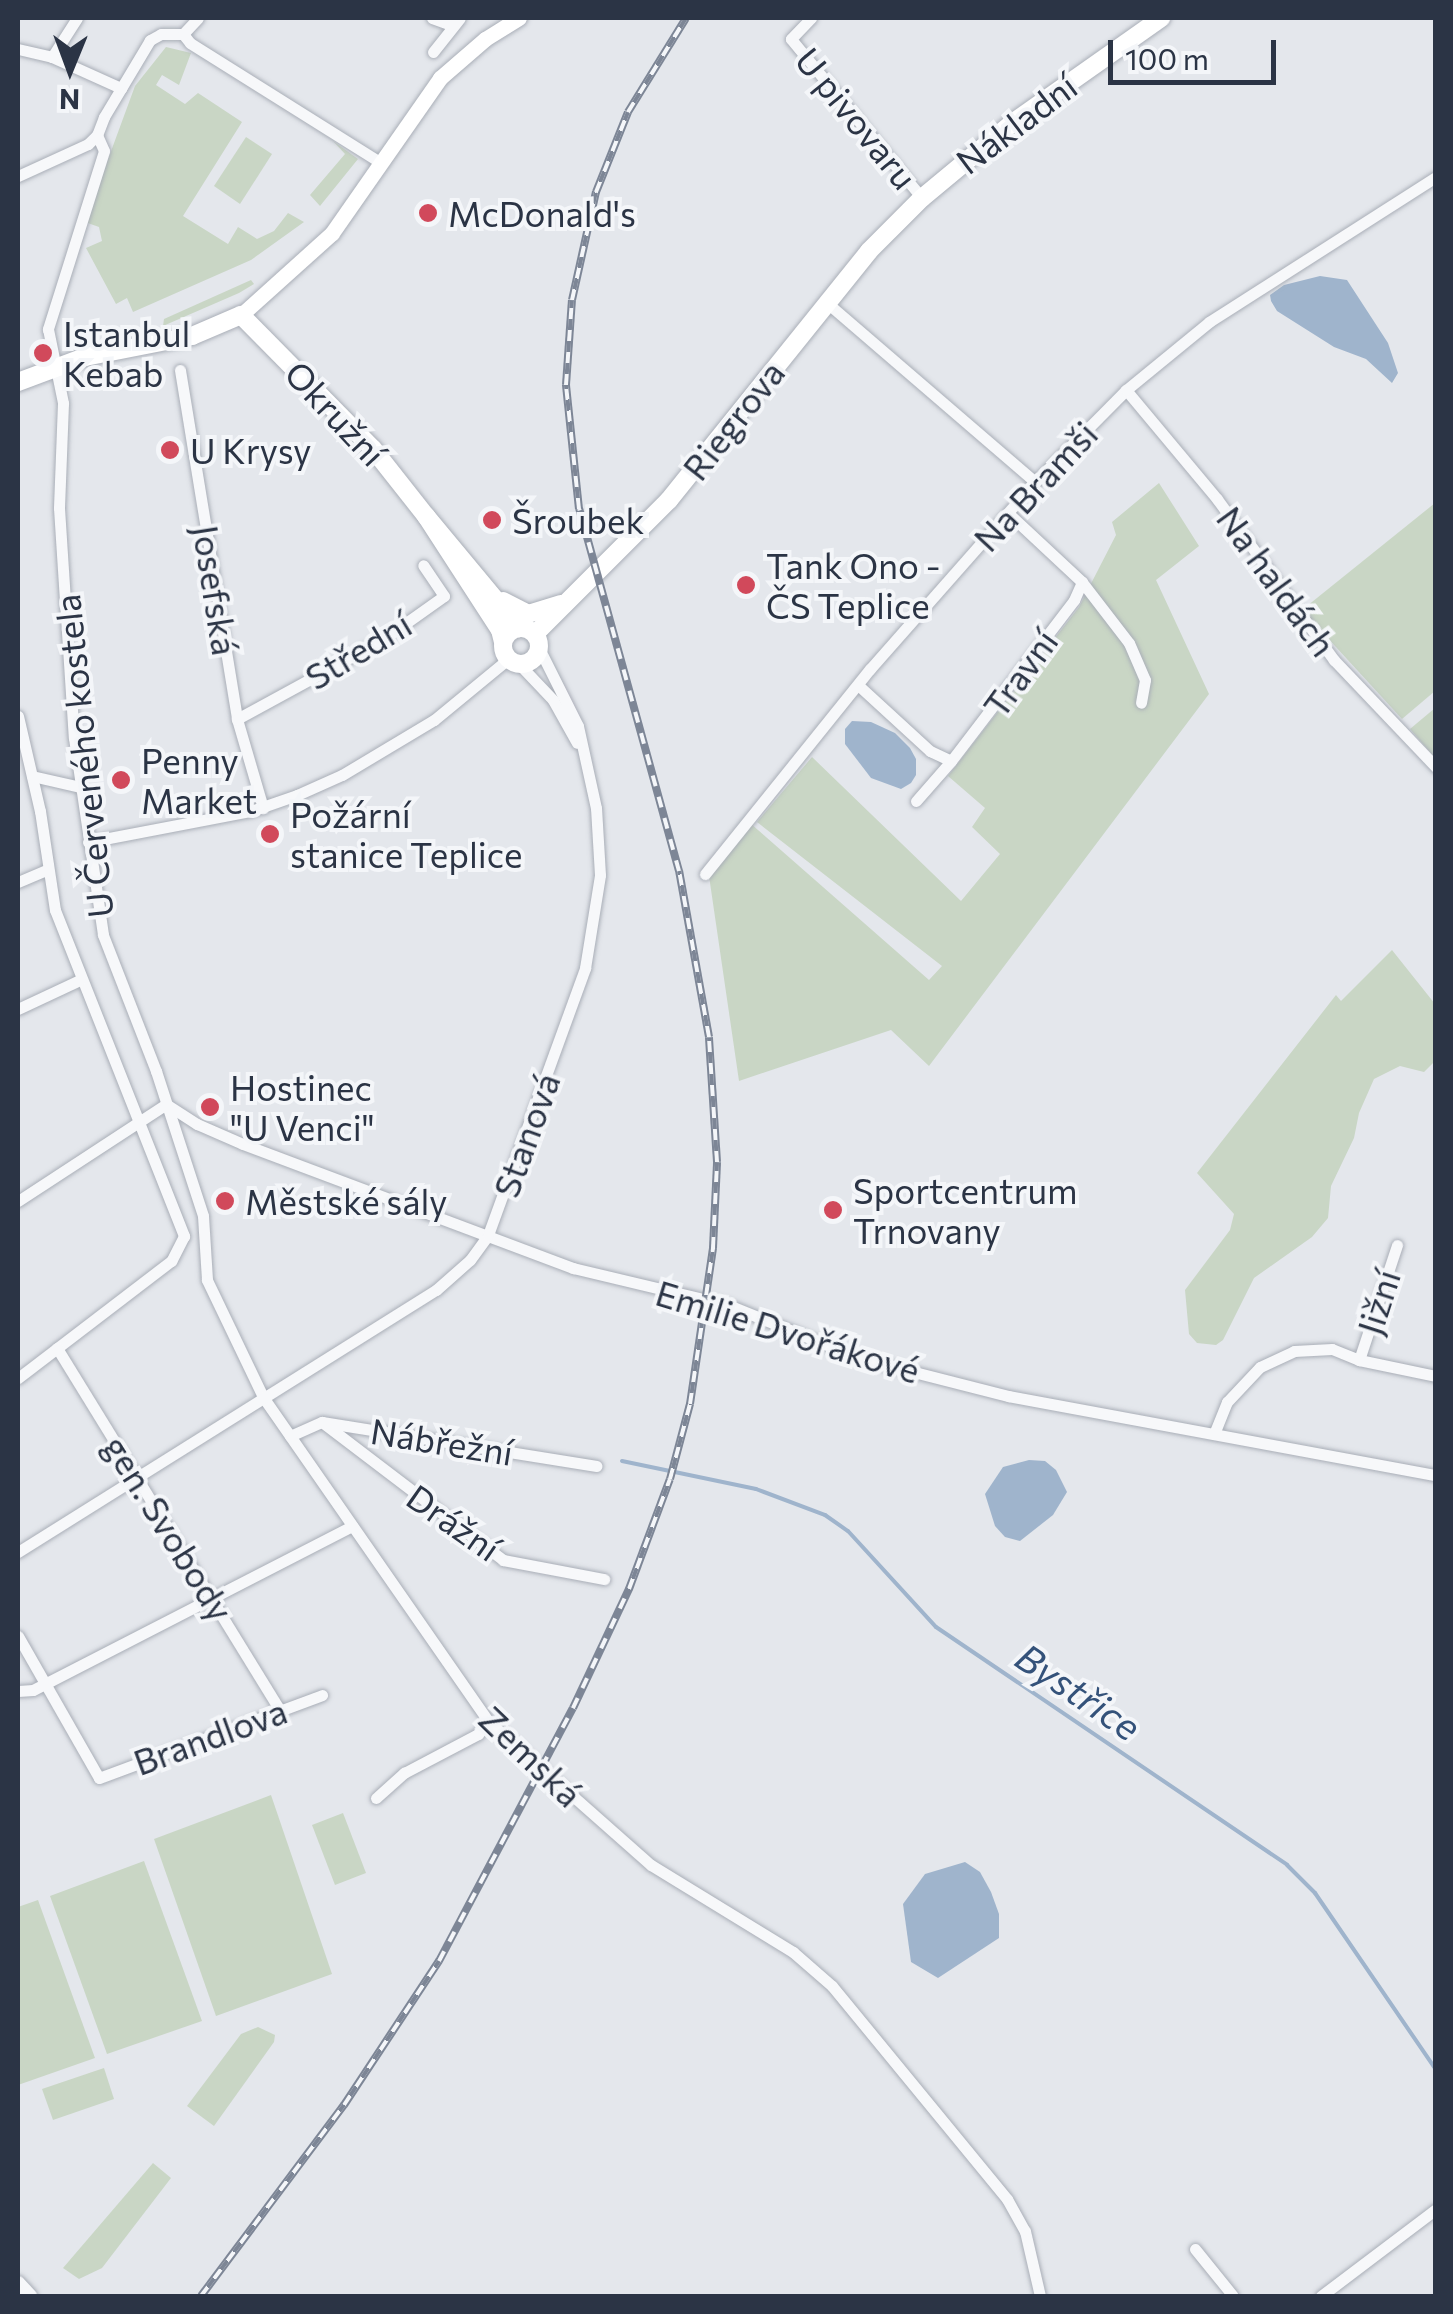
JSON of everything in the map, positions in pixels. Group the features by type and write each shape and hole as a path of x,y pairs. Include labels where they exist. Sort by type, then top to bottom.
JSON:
{"main road":[{"path":"18,382 57,366 192,336 241,315 332,232 440,78 484,38 519,18"},
{"name":"Nákladní","path":"922,198 1011,124 1161,18"},
{"name":"Riegrova","path":"531,636 669,500 826,302 922,198"},
{"name":"Okružní","path":"241,315 373,449 531,636"},
{"name":"Okružní","path":"426,516 500,630 510,655"},
{"path":"464,561 500,598 522,613 542,613 574,596"},
{"path":"510,655 531,636"},
{"path":"510,655 532,660 531,636"}],"street":[{"path":"52,57 77,18"},
{"path":"183,34 198,18"},
{"path":"432,18 455,22 433,52"},
{"name":"U pivovaru","path":"811,18 791,38 922,198"},
{"path":"18,176 88,144 97,135 150,40 162,34 183,34 381,163"},
{"path":"18,49 52,57 121,88"},
{"name":"U Červeného kostela","path":"97,135 104,151 48,329 63,403 60,522 74,738 104,935 166,1104"},
{"name":"Na Bramši","path":"705,874 858,685 1035,482 1126,390 1209,322 1436,177"},
{"path":"826,302 1035,482"},
{"name":"Josefská","path":"180,370 237,719 264,808"},
{"name":"Na haldách","path":"1126,390 1217,499 1334,660 1436,766"},
{"path":"1008,513 1082,582 1134,650 1145,680 1141,703"},
{"name":"Střední","path":"237,719 382,640 444,596 423,565"},
{"name":"Travní","path":"916,801 952,761 1074,600 1082,582"},
{"name":"Stanová","path":"18,1552 436,1290 470,1260 488,1235 585,968 600,854 586,760 574,713 531,636"},
{"path":"88,842 264,808 342,776 434,720 510,655"},
{"name":"Stanová","path":"510,655 553,700 586,760"},
{"path":"858,685 930,751 952,761"},
{"name":"U Červeného kostela","path":"18,716 22,758 32,776 52,900 80,980 182,1222 183,1241 171,1261 57,1348"},
{"path":"32,776 80,787"},
{"path":"18,882 46,870"},
{"path":"18,1009 80,980"},
{"path":"18,1201 139,1118 166,1104"},
{"name":"Emilie Dvořákové","path":"166,1104 197,1124 243,1144 593,1275 728,1305 876,1363 952,1378 1008,1396 1436,1475"},
{"name":"Zemská","path":"166,1104 205,1222 207,1280 263,1397 488,1721 651,1865 793,1952 832,1986 1008,2199 1026,2230 1040,2296"},
{"name":"Jižní","path":"1358,1360 1397,1245"},
{"path":"18,1378 57,1348"},
{"name":"gen. Svobody","path":"57,1348 280,1710"},
{"path":"1214,1434 1227,1402 1260,1368 1276,1359 1314,1349 1436,1376"},
{"name":"Nábřežní","path":"290,1436 322,1422 596,1466"},
{"name":"Drážní","path":"322,1422 503,1560 604,1579"},
{"path":"18,1691 33,1690 352,1526"},
{"path":"18,1636 46,1683"},
{"name":"Brandlova","path":"46,1683 99,1778 322,1694"},
{"path":"376,1798 404,1773 478,1734 488,1721"},
{"path":"1321,2296 1436,2209"},
{"path":"1196,2250 1233,2296"},
{"path":"18,2284 30,2296"}],"green space":[{"path":"166,47 191,53 179,85 162,75 156,85 185,104 198,93 242,122 183,216 228,244 238,227 257,239 274,231 288,213 304,222 251,260 133,312 127,298 116,304 86,248 102,241 99,227 85,222 135,86"},
{"path":"246,137 272,154 240,204 214,186"},
{"path":"333,141 358,159 320,206 310,195 345,154"},
{"path":"251,280 254,284 239,293 163,326 164,319"},
{"path":"1159,483 1199,546 1156,580 1209,694 929,1066 891,1030 739,1081 709,876 750,823 929,980 942,966 757,822 812,757 961,901 1000,854 972,827 985,808 948,776 1079,607 1116,535 1112,522"},
{"path":"1435,503 1435,691 1402,719 1302,610"},
{"path":"1435,708 1435,758 1410,729"},
{"path":"1392,950 1435,1004 1435,1061 1424,1072 1400,1066 1374,1079 1359,1113 1354,1138 1331,1186 1328,1218 1312,1237 1254,1278 1223,1340 1216,1345 1197,1343 1189,1334 1185,1290 1230,1230 1234,1214 1197,1173 1336,995 1341,1001"},
{"path":"271,1795 332,1974 216,2016 154,1839"},
{"path":"343,1813 366,1873 335,1885 312,1825"},
{"path":"144,1861 202,2021 107,2054 50,1896"},
{"path":"38,1900 95,2058 18,2085 18,1907"},
{"path":"258,2027 275,2035 274,2042 214,2126 187,2106 241,2034"},
{"path":"104,2068 114,2099 53,2120 42,2089"},
{"path":"153,2163 171,2178 102,2268 79,2279 63,2268"}],"water":[{"path":"1320,276 1347,280 1388,343 1398,373 1392,383 1366,359 1334,347 1277,311 1270,295 1284,285"},
{"path":"852,721 871,722 895,733 910,748 916,759 916,775 911,783 901,789 871,778 845,744 845,729"},
{"path":"1029,1460 1045,1461 1056,1470 1067,1492 1053,1515 1020,1541 1005,1537 995,1526 985,1494 1003,1467"},
{"path":"965,1862 980,1872 991,1892 999,1914 999,1938 938,1978 911,1962 903,1904 925,1874"}],"waterway":[{"name":"Bystřice","path":"622,1461 756,1489 825,1515 848,1531 936,1627 1287,1865 1315,1893 1436,2070"}],"railway":[{"path":"201,2296 344,2105 439,1961 573,1708 629,1589 670,1479 690,1404 713,1248 717,1162 709,1037 679,871 579,509 566,385 572,300 596,192 628,112 686,18"}],"place":[{"name":"McDonald's","path":"428,213"},
{"name":"Istanbul Kebab","path":"43,353"},
{"name":"U Krysy","path":"170,450"},
{"name":"Šroubek","path":"492,520"},
{"name":"Tank Ono - ČS Teplice","path":"746,585"},
{"name":"Penny Market","path":"121,780"},
{"name":"Požární stanice Teplice","path":"270,834"},
{"name":"Hostinec \"U Venci\"","path":"210,1107"},
{"name":"Městské sály","path":"225,1201"},
{"name":"Sportcentrum Trnovany","path":"833,1210"}]}
